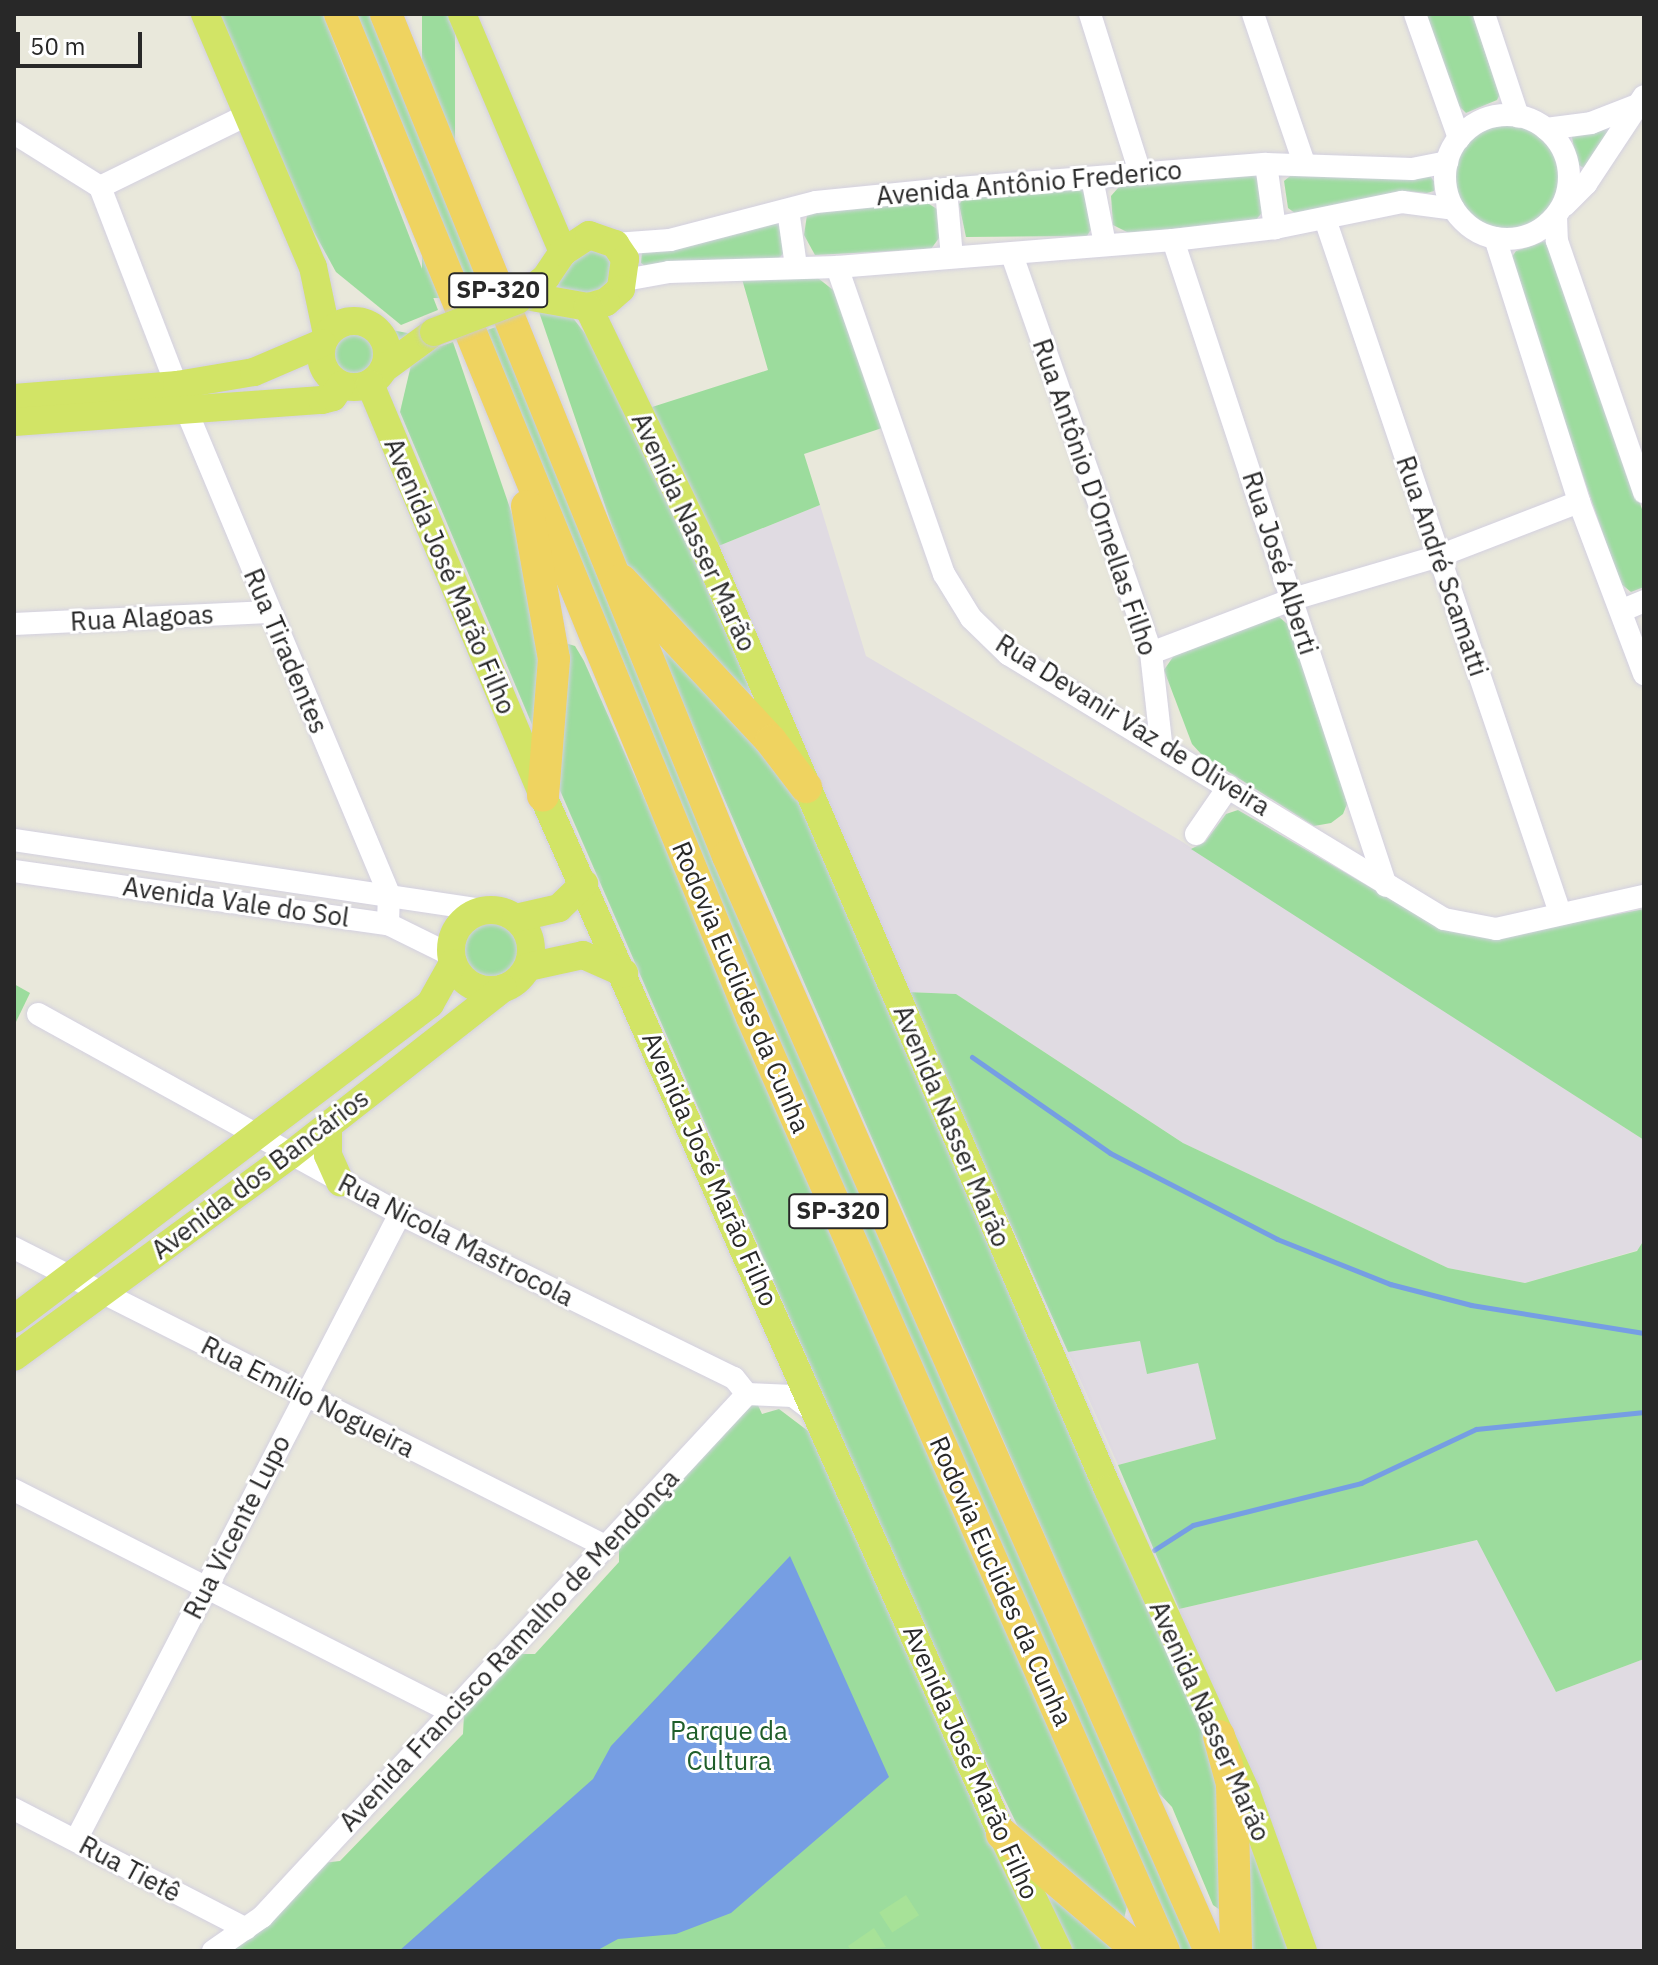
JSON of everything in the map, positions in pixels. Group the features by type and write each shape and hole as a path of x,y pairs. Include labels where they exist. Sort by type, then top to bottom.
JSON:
{"highway":[{"name":"Rodovia Euclides da Cunha","path":"340,14 522,467 752,1017 1164,1951"},
{"name":"Rodovia Euclides da Cunha","path":"386,14 728,856 1210,1951"},
{"path":"522,467 554,659 543,796"},
{"path":"608,566 771,741 806,787"},
{"path":"1219,1736 1232,1784 1236,1951"},
{"path":"1002,1834 1139,1951"}],"main road":[{"path":"205,14 313,267 324,338 323,367 341,385"},
{"path":"462,14 563,252"},
{"name":"Avenida Antônio Frederico","path":"431,333 522,298 563,252 589,235 615,244"},
{"path":"522,298 588,307 615,297 625,280 625,259 615,244"},
{"name":"Avenida Nasser Marão","path":"588,307 706,551 806,787 1246,1792 1303,1951"},
{"path":"181,396 254,372 324,338 341,322 431,333"},
{"path":"369,324 387,348 377,376"},
{"path":"14,422 100,403 181,396 322,400 333,397 341,385 377,376 431,333"},
{"name":"Avenida José Marão Filho","path":"377,376 543,796 624,973 814,1412 1002,1834 1058,1951"},
{"path":"14,398 100,403"},
{"path":"584,884 559,908 516,918 482,910 462,922 452,959 468,982 503,988 528,967 583,955 624,973"},
{"path":"516,918 529,935 528,967"},
{"name":"Avenida dos Bancários","path":"14,1319 256,1139 430,1004 452,959"},
{"name":"Avenida dos Bancários","path":"14,1357 289,1156 503,988"},
{"path":"328,1126 328,1155 340,1182"}],"street":[{"path":"1090,14 1140,173"},
{"path":"1253,14 1304,163"},
{"path":"1415,14 1459,138"},
{"path":"1484,14 1518,116"},
{"path":"1642,104 1586,184 1558,213 1518,238 1495,238 1479,232 1454,209 1448,194 1447,162 1459,138 1476,123 1518,116 1546,129 1591,123 1642,104"},
{"path":"14,133 100,187 249,114"},
{"path":"1546,129 1568,166 1558,213 1557,241 1644,492"},
{"name":"Avenida Antônio Frederico","path":"615,244 670,240 816,202 946,189 1266,164 1412,169 1447,162"},
{"path":"1266,164 1275,228"},
{"path":"1092,178 1105,244"},
{"name":"Rua Tiradentes","path":"100,187 269,612 389,894"},
{"path":"946,189 952,257"},
{"path":"625,280 669,272 837,267 1173,240 1275,228 1402,202 1454,209"},
{"path":"788,210 796,266"},
{"name":"Rua André Scamatti","path":"1325,219 1560,913"},
{"path":"1495,238 1579,502 1623,610 1644,674"},
{"name":"Rua José Alberti","path":"1173,240 1386,886"},
{"name":"Rua Antônio D'Ornellas Filho","path":"1012,255 1151,653 1161,742"},
{"name":"Rua Devanir Vaz de Oliveira","path":"837,267 944,574 971,618 1008,654 1161,742 1386,886 1444,919 1496,929 1644,896"},
{"path":"1151,653 1293,599 1439,556 1579,502"},
{"path":"1623,610 1644,601"},
{"name":"Rua Alagoas","path":"14,624 269,612"},
{"path":"1196,834 1229,786"},
{"name":"Avenida Vale do Sol","path":"14,840 482,910"},
{"path":"105,884 110,853"},
{"path":"217,900 221,870"},
{"name":"Avenida Vale do Sol","path":"14,871 388,924 452,959"},
{"path":"388,924 389,894"},
{"name":"Rua Nicola Mastrocola","path":"38,1014 256,1139 400,1214 734,1378 747,1394"},
{"name":"Rua Vicente Lupo","path":"76,1840 400,1214"},
{"name":"Rua Emílio Nogueira","path":"14,1248 603,1545"},
{"path":"747,1394 793,1396 814,1412"},
{"name":"Avenida Francisco Ramalho de Mendonça","path":"213,1951 246,1929 747,1394"},
{"path":"14,1490 207,1585 452,1712"},
{"name":"Rua Tietê","path":"15,1810 246,1929"}],"shaded area":[{"path":"820,505 866,656 1181,841 1644,1140 1644,1240 1638,1250 1525,1283 1448,1268 1183,1143 956,994 906,992 711,549"},
{"path":"1140,1341 1198,1363 1216,1439 1118,1465 1068,1352"},
{"path":"1478,1540 1556,1692 1644,1659 1644,1951 1314,1951 1179,1609"}],"green space":[{"path":"216,14 323,14 438,310 401,325 336,272 288,185"},
{"path":"349,14 379,14 490,292 468,300"},
{"path":"422,14 455,14 455,298 422,298"},
{"path":"1426,14 1476,14 1501,92 1497,100 1466,113 1457,104"},
{"path":"1506,123 1526,127 1543,139 1555,156 1559,176 1555,196 1543,213 1526,225 1506,229 1486,225 1469,213 1457,196 1453,176 1457,156 1469,139 1486,127"},
{"path":"1616,126 1587,170 1577,164 1571,132"},
{"path":"1252,173 1261,180 1266,208 1255,221 1129,233 1113,225 1111,196 1125,180"},
{"path":"1294,173 1429,174 1435,183 1434,191 1427,193 1406,191 1299,216 1288,208 1284,181"},
{"path":"1081,186 1090,192 1092,228 1087,236 966,237 959,204 968,194"},
{"path":"921,199 937,209 939,238 931,249 815,255 804,235 807,215 823,207"},
{"path":"772,221 779,224 786,251 777,260 671,261 648,268 641,263 642,251"},
{"path":"1545,241 1553,247 1644,515 1644,587 1631,592 1620,583 1509,261 1516,251"},
{"path":"589,246 613,251 612,293 550,293 554,278"},
{"path":"814,275 842,297 885,427 804,454 820,505 711,549 649,408 768,370 742,279"},
{"path":"538,309 566,309 608,363 754,693 748,697 627,570"},
{"path":"354,323 375,331 383,352 375,373 354,381 333,373 325,352 333,331"},
{"path":"502,325 1202,1951 1172,1951 797,1100 478,333"},
{"path":"376,327 423,336 388,348"},
{"path":"453,342 536,584 541,746 400,412 411,365 426,351"},
{"path":"1278,616 1293,629 1349,799 1343,814 1331,823 1314,826 1202,755 1192,744 1164,670 1175,654"},
{"path":"653,635 780,759 1224,1766 1220,1910 1213,1905 1172,1807 1155,1789"},
{"path":"565,643 575,646 584,661 913,1406 1127,1906 1124,1919 1026,1843 954,1696 552,772"},
{"path":"1238,810 1440,928 1495,938 1644,909 1644,1140 1191,849 1205,842 1226,814"},
{"path":"484,916 498,916 510,921 520,931 525,950 520,969 510,979 498,984 484,984 472,979 462,969 457,957 457,943 462,931 472,921"},
{"path":"14,984 30,993 14,1026"},
{"path":"906,992 956,994 1183,1143 1448,1268 1525,1283 1637,1251 1644,1240 1644,1659 1556,1692 1477,1540 1179,1609 1118,1465 1216,1439 1198,1363 1147,1374 1140,1341 1068,1352"},
{"name":"Parque da Cultura","path":"756,1401 762,1414 779,1409 812,1434 1048,1951 225,1951 322,1863 340,1861 463,1734 464,1714 518,1654 535,1654 619,1562 619,1542"},
{"path":"1250,1841 1292,1951 1242,1951 1241,1848"},
{"path":"1031,1867 1134,1951 1071,1951"},
{"path":"906,1895 919,1915 892,1933 879,1912"},
{"path":"874,1928 886,1947 852,1951 848,1946"}],"water":[{"path":"790,1556 889,1777 731,1913 676,1934 618,1939 596,1951 399,1951 593,1779 611,1746"}],"waterway":[{"path":"972,1057 1110,1153 1277,1239 1390,1284 1471,1305 1644,1333"},
{"path":"1154,1550 1193,1525 1361,1483 1476,1429 1644,1412"}]}
